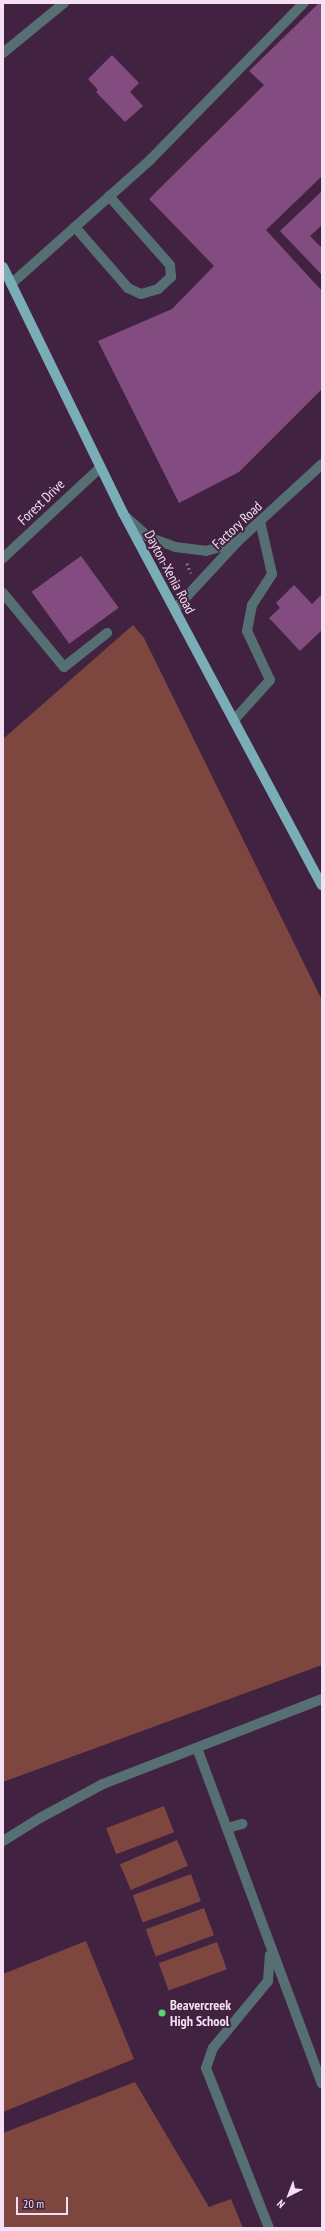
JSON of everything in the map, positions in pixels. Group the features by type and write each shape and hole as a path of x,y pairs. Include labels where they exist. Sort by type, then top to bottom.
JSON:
{"main road":[{"name":"Dayton-Xenia Road","path":"3,267 123,513 234,720 319,869 322,885"}],"street":[{"path":"3,53 64,3"},
{"path":"11,284 150,160 304,3"},
{"path":"75,227 128,288 141,294 158,290 171,277 170,265 109,196"},
{"name":"Factory Road","path":"175,609 237,542 322,464"},
{"name":"Forest Drive","path":"3,558 80,484 100,468"},
{"path":"123,513 148,538 175,547 206,551 237,542"},
{"path":"234,720 270,680 247,631 252,605 272,574 260,521"},
{"path":"3,593 64,667 107,633"},
{"path":"3,1841 40,1818 103,1784 322,1699"},
{"path":"197,1748 270,1949 322,2084"},
{"path":"227,1828 242,1824"},
{"path":"269,2228 206,2068 214,2048 268,1981 270,1949"}],"path":[{"path":"186,559 193,579"}],"shaded area":[{"path":"133,625 144,638 322,1000 322,1665 3,1782 3,739"},
{"path":"164,1806 174,1832 116,1854 106,1828"},
{"path":"177,1840 188,1866 131,1890 120,1864"},
{"path":"191,1874 201,1901 143,1922 133,1895"},
{"path":"204,1908 214,1935 156,1956 146,1929"},
{"path":"86,1941 134,2059 3,2112 3,1974"},
{"path":"217,1942 227,1969 169,1990 159,1963"},
{"path":"135,2082 209,2207 231,2199 243,2228 3,2228 3,2133"}],"building":[{"path":"319,3 322,3 322,176 266,230 322,291 322,389 239,472 179,503 98,341 172,309 214,266 149,199 264,85 249,71"},
{"path":"112,55 139,83 130,92 143,106 125,122 96,92 98,90 88,79"},
{"path":"322,191 322,225 310,236 322,248 322,275 280,231"},
{"path":"81,556 119,608 69,644 32,592"},
{"path":"294,585 312,604 322,594 322,630 300,651 269,618 280,608 276,603"}],"place":[{"name":"Beavercreek High School","path":"162,2013"}]}
